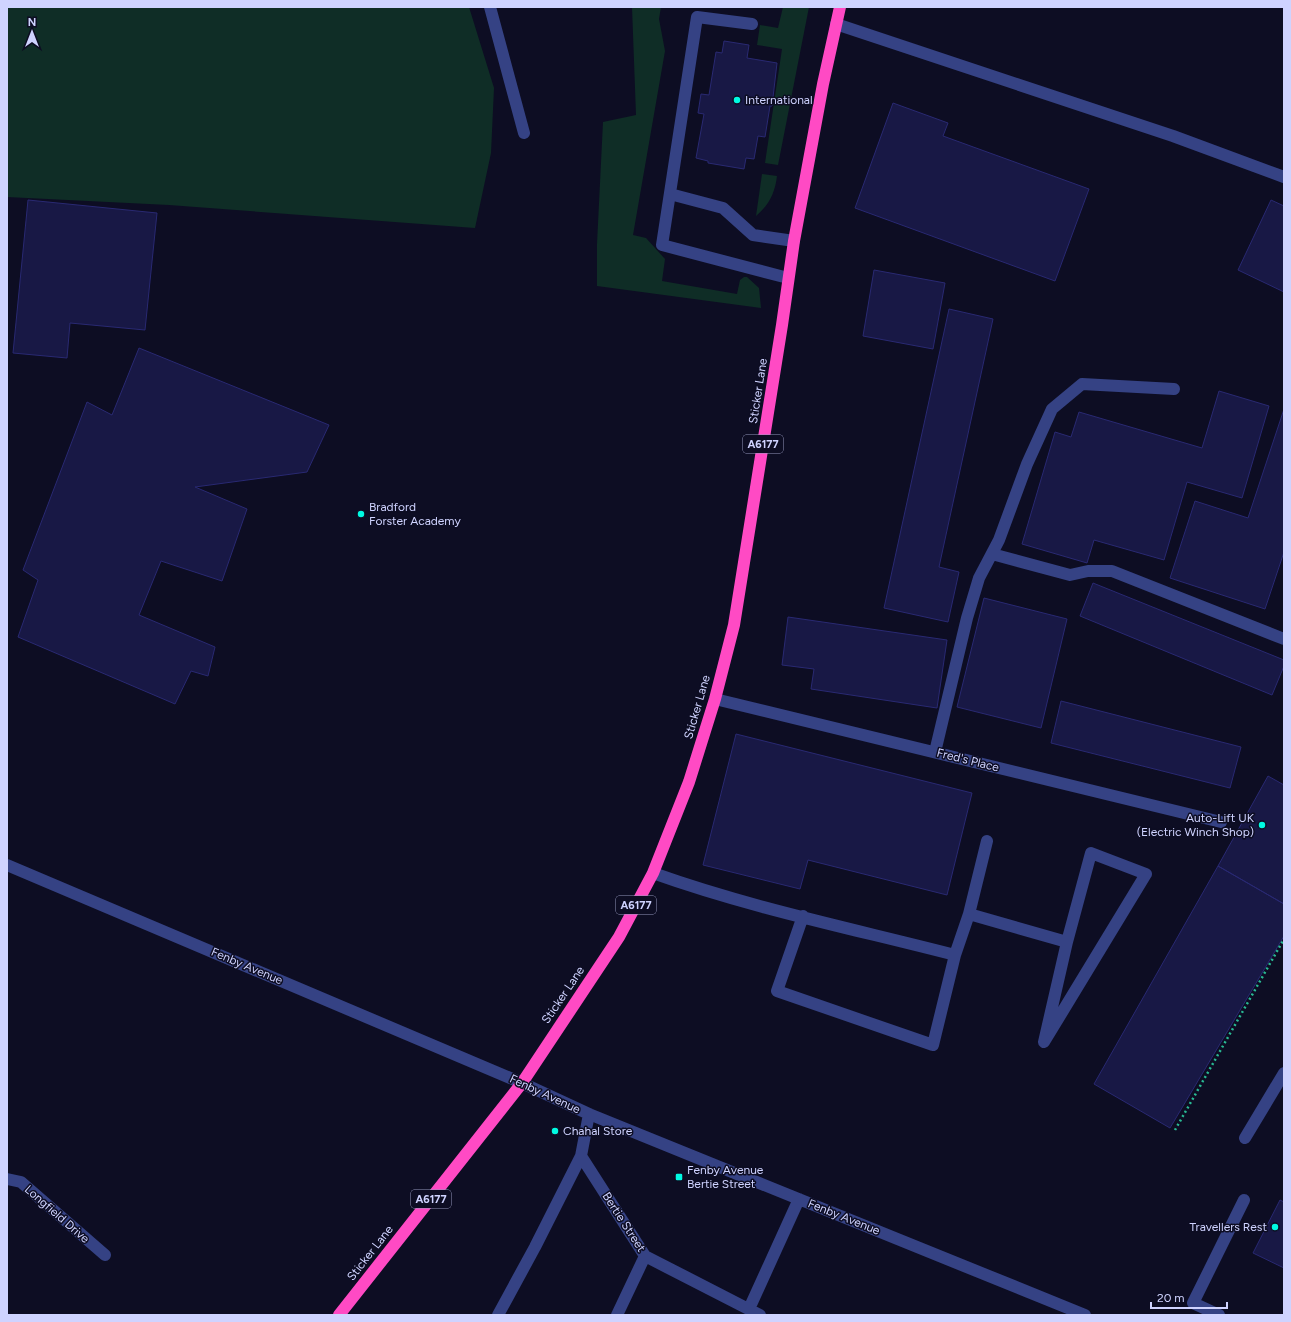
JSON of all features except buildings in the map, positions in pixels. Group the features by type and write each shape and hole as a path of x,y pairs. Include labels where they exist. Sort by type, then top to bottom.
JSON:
{"highway":[{"name":"Sticker Lane","path":"338,1315 522,1083 619,937 653,873 689,782 715,699 734,625 794,242 823,84 840,7"}],"street":[{"path":"490,7 524,133"},
{"path":"752,24 697,17 662,245 788,278"},
{"path":"836,24 1173,136 1284,177"},
{"path":"670,194 724,208 753,235 794,242"},
{"path":"935,752 967,618 979,578 999,540 1027,464 1052,408 1082,384 1174,389"},
{"path":"992,554 1070,575 1088,571 1112,571 1284,639"},
{"name":"Fred's Place","path":"715,699 1221,822"},
{"path":"803,916 777,991 933,1045 956,955 969,914 987,841"},
{"path":"1090,853 1146,874 1044,1042 1067,942 1090,853"},
{"name":"Fenby Avenue","path":"7,865 522,1083 589,1114 1085,1315"},
{"path":"653,873 706,892 956,955"},
{"path":"969,914 1067,942"},
{"path":"1245,1138 1284,1073"},
{"path":"498,1315 535,1248 581,1156 589,1114"},
{"name":"Bertie Street","path":"581,1156 645,1256 760,1315"},
{"name":"Longfield Drive","path":"7,1178 21,1182 105,1255"},
{"path":"749,1309 799,1199"},
{"path":"1220,1315 1193,1303 1244,1200"},
{"path":"617,1315 645,1256"}],"path":[{"path":"1175,1130 1284,939"}],"green space":[{"path":"7,7 469,7 494,88 491,153 475,228 169,205 7,197"},
{"path":"632,7 661,7 659,19 665,51 633,235 646,238 665,259 662,281 737,294 740,280 747,277 759,288 761,308 597,286 597,244 603,122 636,115"},
{"path":"783,7 809,7 778,165 765,163 782,49 757,45 760,25 778,28"},
{"path":"762,174 777,176 775,188 771,198 756,216"}],"place":[{"name":"International","path":"737,100"},
{"name":"Bradford Forster Academy","path":"361,514"},
{"name":"Auto-Lift UK (Electric Winch Shop)","path":"1262,825"},
{"name":"Chahal Store","path":"555,1131"},
{"name":"Fenby Avenue Bertie Street","path":"679,1177"},
{"name":"Travellers Rest","path":"1275,1227"}]}
